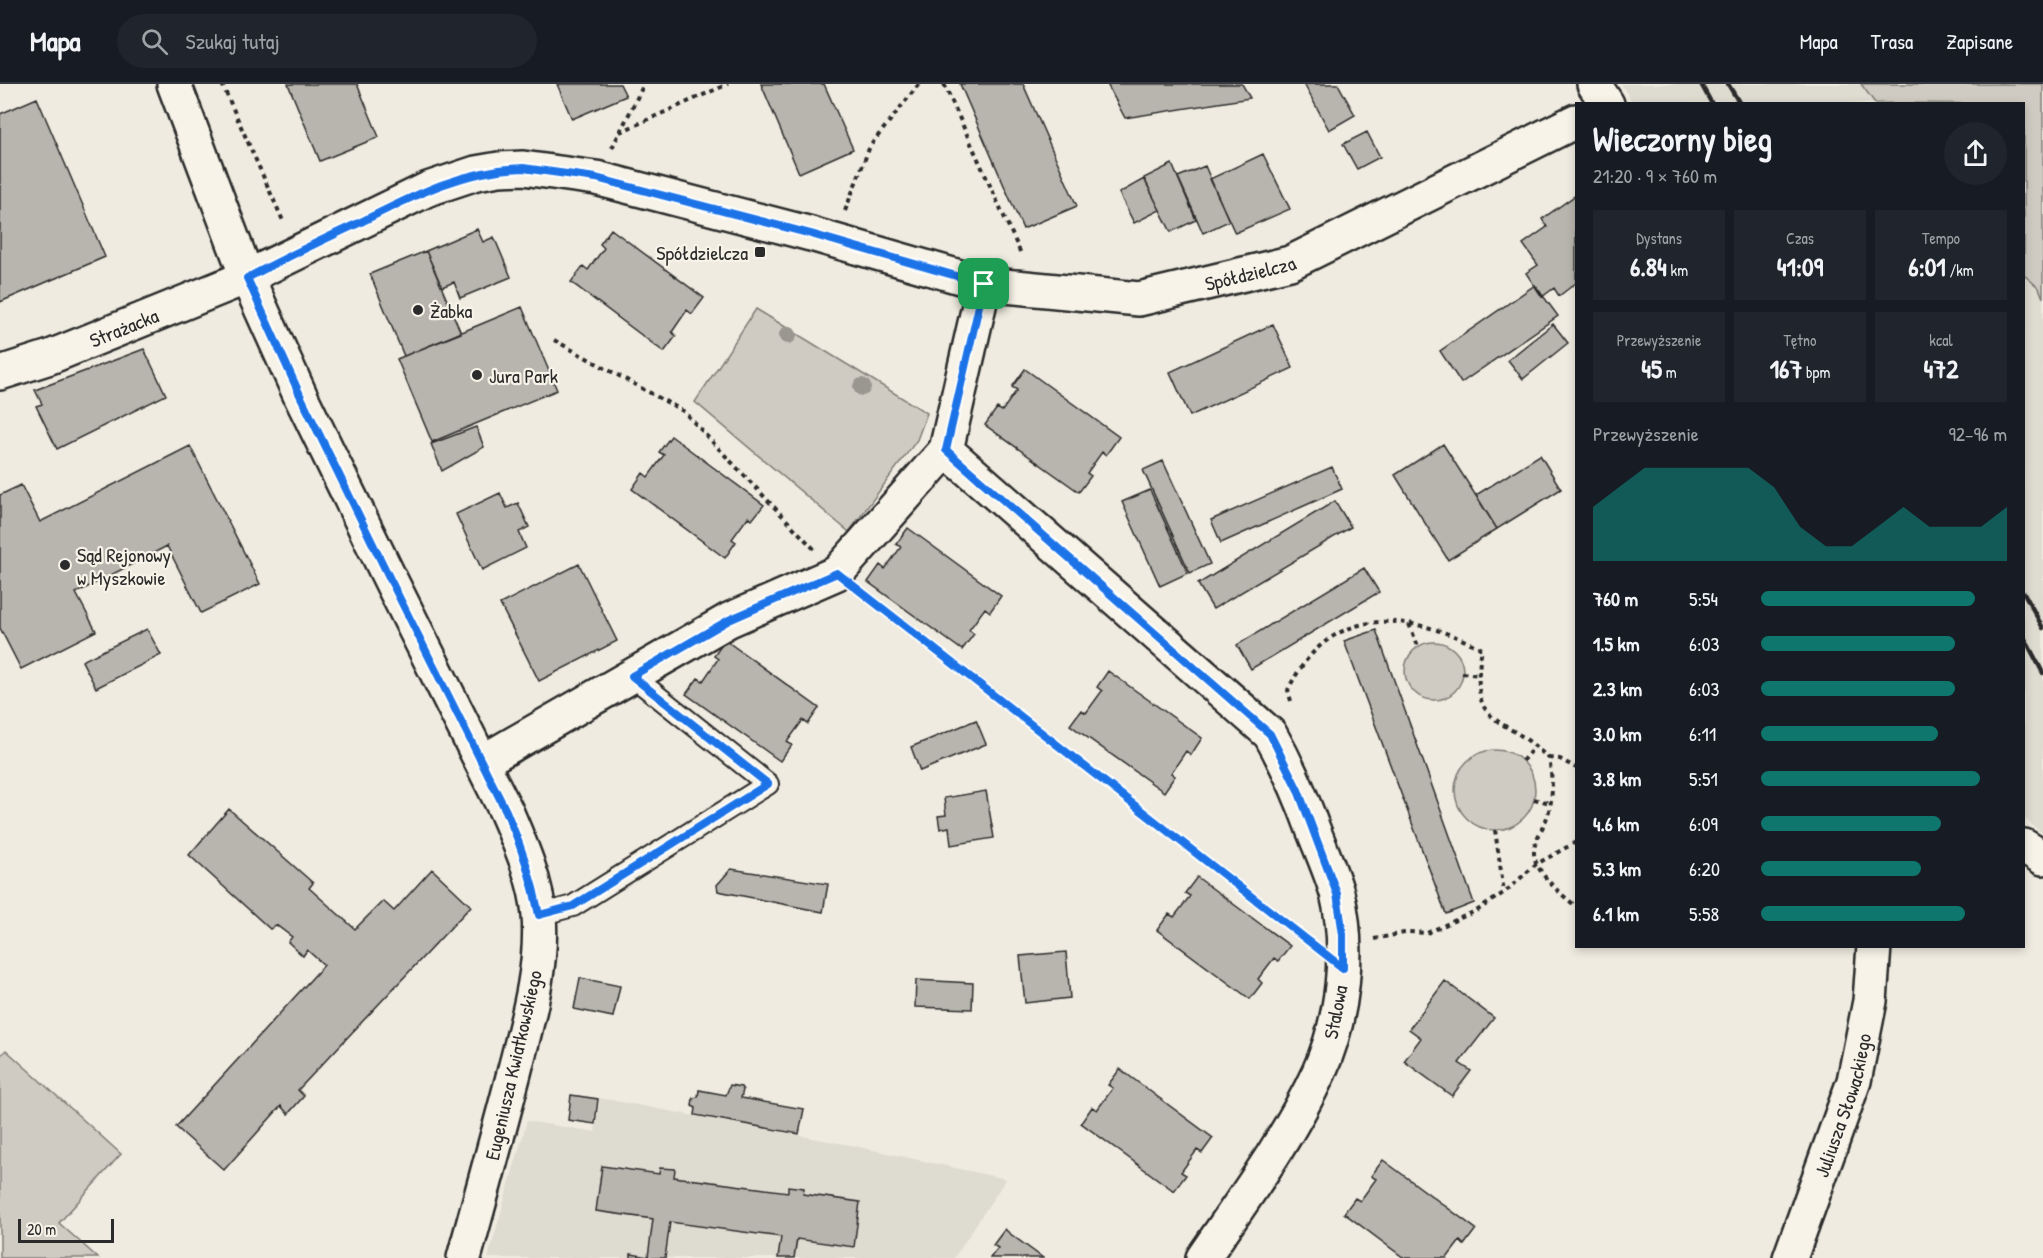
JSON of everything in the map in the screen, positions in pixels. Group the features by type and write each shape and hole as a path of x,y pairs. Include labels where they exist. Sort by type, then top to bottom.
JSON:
{"street":[{"name":"Eugeniusza Kwiatkowskiego","path":"174,84 247,278 300,395 482,762 523,851 533,882 539,915 536,974 528,1018 464,1258"},
{"path":"1594,84 1605,102"},
{"name":"Spółdzielcza","path":"247,278 428,189 476,173 523,168 596,178 984,284 1139,299 1290,263 1575,121"},
{"name":"Strażacka","path":"0,373 50,357 247,278"},
{"path":"482,762 729,620 837,573 946,450 984,284"},
{"name":"Stalowa","path":"946,450 1270,734 1298,790 1337,894 1343,956 1335,1029 1320,1071 1281,1144 1203,1258"},
{"path":"2025,847 2043,858"},
{"name":"Juliusza Słowackiego","path":"1790,1258 1854,1081 1870,1001 1874,948"}],"lane":[{"path":"539,915 573,906 768,784 632,676"}],"path":[{"path":"222,84 298,252"},
{"path":"596,178 644,84"},
{"path":"620,132 728,84"},
{"path":"833,241 870,146 919,84"},
{"path":"944,84 1037,289"},
{"path":"554,340 683,411 837,573 1343,956 1409,932 1427,933 1478,910 1504,892 1535,865 1575,843"},
{"path":"1291,701 1288,690 1295,675 1322,644 1360,624 1381,621 1422,624 1446,632 1482,649 1480,675 1482,704 1490,716 1549,758 1560,759 1575,767"},
{"path":"1409,624 1418,646"},
{"path":"1462,673 1480,675"},
{"path":"1521,761 1535,746"},
{"path":"1549,758 1552,777 1549,813 1533,850 1535,865 1564,897 1575,905"},
{"path":"1534,799 1550,803"},
{"path":"1495,830 1504,892"}],"shaded area":[{"path":"1621,84 2043,84 2043,834 2025,819 2025,102 1632,102"},
{"path":"1861,84 2043,84 2043,298 2039,288 2025,276 2025,102 1874,102"},
{"path":"756,309 927,413 917,440 849,532 695,402"},
{"path":"1434,642 1450,647 1458,655 1463,671 1458,687 1450,695 1434,700 1418,695 1410,687 1405,671 1410,655 1418,647"},
{"path":"1495,750 1510,753 1523,762 1532,775 1535,790 1532,805 1523,818 1510,827 1495,830 1480,827 1467,818 1458,805 1455,790 1458,775 1467,762 1480,753"},
{"path":"6,1050 121,1154 59,1223 98,1258 0,1258 0,1056"},
{"path":"600,1098 850,1145 1006,1179 954,1258 488,1258 527,1121 595,1132"}],"building":[{"path":"288,84 357,84 379,137 320,161"},
{"path":"557,84 620,84 626,96 572,119"},
{"path":"761,84 824,84 853,149 799,173"},
{"path":"960,84 1023,84 1077,206 1023,229"},
{"path":"1107,84 1242,84 1250,98 1125,118"},
{"path":"1304,84 1338,84 1355,115 1329,130"},
{"path":"37,98 105,257 0,302 0,114"},
{"path":"1367,132 1380,157 1357,169 1343,144"},
{"path":"1263,154 1290,209 1235,233 1210,179"},
{"path":"1172,164 1196,220 1171,232 1144,178"},
{"path":"1205,166 1229,221 1203,233 1178,177"},
{"path":"1144,179 1160,210 1134,223 1119,193"},
{"path":"1575,196 1575,284 1559,296 1554,288 1542,297 1526,273 1538,265 1523,244 1547,227 1542,219"},
{"path":"477,229 483,242 494,237 511,277 460,298 454,282 442,287 426,251"},
{"path":"611,229 704,298 692,314 687,310 672,332 676,336 664,352 571,282 583,266 588,270 604,248 600,244"},
{"name":"Żabka","path":"426,251 461,333 404,356 370,274"},
{"path":"1535,285 1558,316 1461,383 1440,351"},
{"name":"Jura Park","path":"522,307 557,390 432,442 397,359"},
{"path":"1273,324 1293,368 1190,416 1170,372"},
{"path":"1553,324 1568,343 1523,379 1508,360"},
{"path":"144,349 166,395 57,449 36,406 42,404 35,390"},
{"path":"1025,369 1119,437 1106,455 1102,452 1087,473 1091,476 1079,492 985,425 997,408 1002,411 1017,390 1012,387"},
{"path":"476,427 484,447 442,471 431,444"},
{"path":"671,436 764,505 752,520 748,517 732,539 736,542 725,558 632,489 643,473 648,477 664,455 659,452"},
{"path":"1443,444 1497,529 1448,560 1395,475"},
{"name":"Sąd Rejonowy w Myszkowie","path":"190,446 260,584 201,613 167,546 76,593 96,631 21,669 0,628 0,495 21,485 40,522"},
{"path":"1540,455 1561,489 1497,529 1476,495"},
{"path":"1163,461 1210,564 1190,573 1143,470"},
{"path":"1332,467 1342,489 1221,543 1211,520"},
{"path":"1150,490 1188,573 1160,586 1122,502"},
{"path":"500,493 507,508 518,503 529,527 519,532 526,548 482,570 456,514"},
{"path":"1335,501 1351,527 1213,609 1198,584"},
{"path":"908,528 1001,596 990,612 985,608 969,630 974,634 962,650 868,582 880,565 885,569 901,547 896,544"},
{"path":"579,564 617,641 539,681 500,604"},
{"path":"1364,568 1379,592 1251,669 1237,645"},
{"path":"147,629 161,655 96,688 82,661"},
{"path":"1376,630 1474,903 1446,914 1344,641"},
{"path":"725,640 819,708 808,724 803,720 787,742 792,745 780,761 686,694 698,678 703,681 718,659 714,656"},
{"path":"1108,671 1202,738 1191,755 1186,751 1171,773 1175,776 1164,792 1070,725 1081,710 1086,713 1102,691 1097,687"},
{"path":"976,720 986,744 920,771 911,747"},
{"path":"986,791 994,838 951,845 949,827 940,829 938,816 946,815 944,798"},
{"path":"229,809 313,883 309,888 355,929 383,901 394,911 432,869 471,906 298,1090 304,1096 288,1114 281,1106 224,1170 176,1127 324,965 307,950 303,956 288,942 292,937 276,925 270,929 189,855"},
{"path":"731,869 828,884 823,912 718,891 717,885"},
{"path":"1197,877 1290,946 1278,961 1274,958 1258,979 1262,983 1250,999 1157,930 1169,914 1174,917 1190,896 1185,893"},
{"path":"1066,952 1070,998 1025,1003 1020,956"},
{"path":"580,978 620,986 613,1017 574,1009"},
{"path":"916,980 973,983 972,1009 915,1007"},
{"path":"1445,981 1494,1018 1459,1063 1471,1071 1452,1096 1404,1061 1421,1038 1409,1029"},
{"path":"1120,1069 1213,1138 1202,1153 1197,1150 1181,1172 1186,1175 1174,1191 1081,1123 1092,1107 1097,1110 1113,1088 1108,1085"},
{"path":"730,1085 741,1087 743,1090 741,1098 804,1109 799,1134 695,1115 696,1108 692,1106 693,1098 698,1097 699,1090 726,1095"},
{"path":"571,1095 598,1099 595,1124 568,1120"},
{"path":"1383,1160 1476,1229 1464,1245 1460,1241 1447,1258 1404,1258 1344,1213 1355,1198 1360,1201 1376,1179 1371,1176"},
{"path":"602,1166 659,1174 660,1168 675,1169 674,1177 788,1192 788,1186 804,1188 803,1194 860,1202 854,1247 797,1239 794,1258 778,1258 781,1237 670,1222 665,1258 631,1258 631,1254 648,1257 653,1219 596,1211"},
{"path":"1005,1229 1043,1258 990,1258 998,1248 993,1245"}],"railway":[{"path":"1701,84 1711,102"},
{"path":"1728,84 1739,102"},
{"path":"2025,595 2043,628"},
{"path":"2025,639 2043,673"}],"place":[{"name":"Spółdzielcza","path":"760,252"},
{"name":"Żabka","path":"418,310"},
{"name":"Jura Park","path":"477,375"},
{"name":"Sąd Rejonowy w Myszkowie","path":"65,565"}],"route":[{"path":"523,168 596,178 811,234 984,284 946,450 1270,734 1298,790 1337,894 1343,935 1343,968 837,573 729,620 632,676 768,784 573,906 539,915 533,882 506,811 300,395 247,278 428,189 476,173 523,168"}]}
